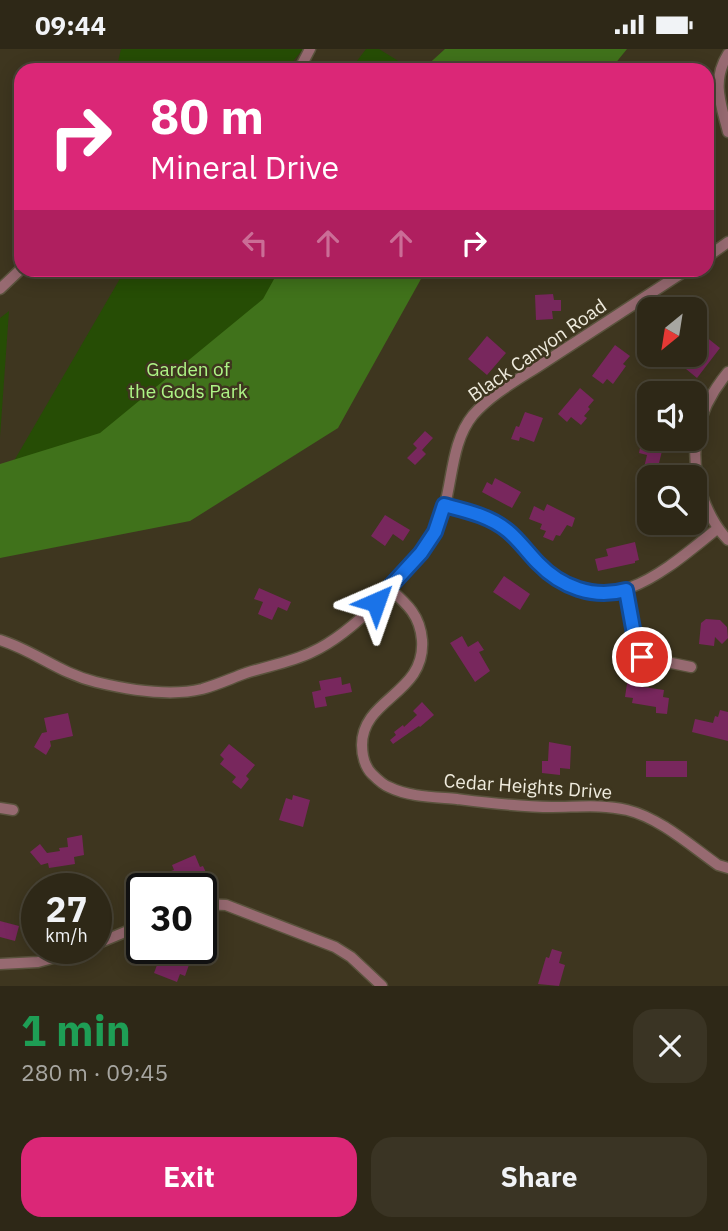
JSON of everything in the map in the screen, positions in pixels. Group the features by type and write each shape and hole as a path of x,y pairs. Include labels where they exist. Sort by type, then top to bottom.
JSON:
{"street":[{"path":"728,54 718,75 718,91 728,132"},
{"path":"0,289 14,276"},
{"name":"Black Canyon Road","path":"0,640 22,647 65,673 87,680 152,691 201,689 310,653 349,629 421,553 435,532 461,438 471,417 484,404 676,277"},
{"path":"728,372 716,386 704,409 696,434 694,458 702,493 717,529 728,540"},
{"path":"444,505 491,519 509,532 549,574 561,582 596,593 616,593 654,577 717,529"},
{"name":"Cedar Heights Drive","path":"389,588 412,608 421,625 423,655 417,671 378,709 367,724 362,739 362,755 370,772 387,787 411,795 519,806 601,806 629,810 655,823 718,865 728,868"},
{"path":"626,590 634,634 642,657 691,667"},
{"path":"0,808 13,810"},
{"path":"217,905 226,905 335,947 351,957 382,986"},
{"path":"0,964 21,963"}],"green space":[{"path":"121,49 303,49 292,63 118,63"},
{"path":"366,49 379,49 402,63 355,63"},
{"path":"445,49 627,49 616,63 430,63"},
{"name":"Garden of the Gods Park","path":"121,277 411,277 203,507 51,548 0,538 0,485"},
{"name":"Garden of the Gods Park","path":"275,277 422,277 338,428 190,521 0,558 0,464 100,433 263,299"},
{"path":"9,311 0,437 0,318"}],"building":[{"path":"553,294 554,300 561,300 561,311 552,311 553,319 536,320 535,295"},
{"path":"487,336 506,353 487,375 468,359"},
{"path":"707,338 720,348 707,365"},
{"path":"615,345 630,356 613,384 607,379 603,384 592,376"},
{"path":"688,367 705,367 697,378 686,369"},
{"path":"580,388 594,400 581,425 571,417 567,422 558,414"},
{"path":"525,412 543,418 534,442 520,437 519,441 511,439"},
{"path":"425,431 433,438 422,450 426,454 415,465 407,458 417,448 413,444"},
{"path":"662,451 658,465 645,465 647,455 639,453"},
{"path":"495,478 521,492 512,508 482,492 487,482 492,485"},
{"path":"547,504 575,518 572,527 567,525 553,541 543,537 546,531 540,529 542,524 529,519 534,506 544,511"},
{"path":"385,515 410,530 403,541 393,534 385,546 371,536"},
{"path":"635,542 639,560 598,571 595,559 608,556 606,549"},
{"path":"504,576 530,594 520,610 493,592"},
{"path":"259,588 291,602 287,611 278,607 272,620 258,614 263,602 254,599"},
{"path":"706,619 720,620 727,627 728,638 722,644 715,637 714,646 699,644 701,623"},
{"path":"462,636 468,647 478,641 484,650 479,652 490,671 475,682 450,643"},
{"path":"341,677 342,685 350,683 352,692 325,697 327,706 315,708 312,692 321,690 319,681"},
{"path":"628,677 638,678 637,686 664,690 663,697 669,698 667,714 656,713 656,707 632,703 633,698 625,697"},
{"path":"422,702 434,715 393,744 390,740 396,735 394,732 417,715 413,711"},
{"path":"720,710 728,712 728,741 692,732 695,719 713,723"},
{"path":"68,713 73,736 50,741 51,746 46,755 34,747 42,733 47,732 44,718"},
{"path":"549,742 571,746 570,769 560,768 560,775 542,773 542,761 548,761"},
{"path":"229,744 255,765 246,776 249,779 241,789 232,782 236,777 220,764 224,759 220,755"},
{"path":"646,761 687,761 687,777 646,777"},
{"path":"293,795 310,800 303,827 279,820 286,798 292,800"},
{"path":"82,835 84,855 74,857 75,864 49,868 48,863 41,865 30,852 40,844 47,853 60,851 59,848 68,847 67,838"},
{"path":"195,855 206,873 168,873 174,870 172,865"},
{"path":"0,921 19,926 15,941 0,937"},
{"path":"552,949 562,952 559,963 565,965 559,986 538,984 546,957 549,958"},
{"path":"157,964 189,964 185,976 180,974 177,982 154,973"}],"route":[{"path":"376,602 421,553 435,532 444,505 491,519 509,532 549,574 561,582 596,593 626,590 634,634 642,657"}]}
